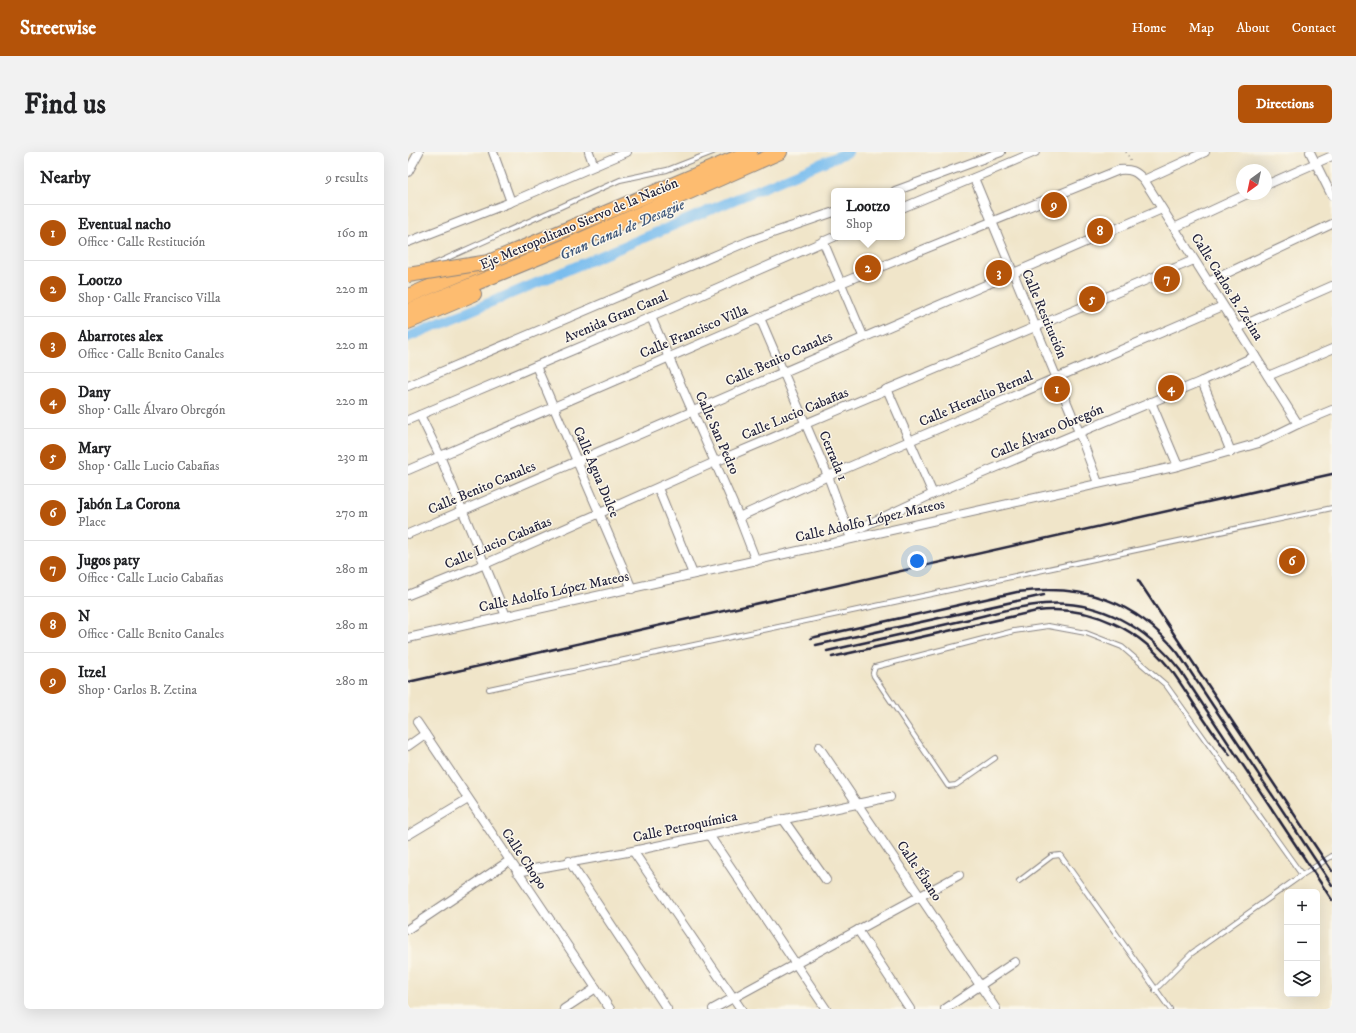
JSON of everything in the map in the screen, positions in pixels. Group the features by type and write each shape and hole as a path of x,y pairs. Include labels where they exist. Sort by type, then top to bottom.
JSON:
{"highway":[{"name":"Eje Metropolitano Siervo de la Nación","path":"408,296 750,152"},
{"name":"Eje Metropolitano Siervo de la Nación","path":"408,311 576,242 780,152"},
{"path":"408,322 481,291 535,258"},
{"path":"408,275 489,262"}],"street":[{"path":"408,172 419,152"},
{"path":"493,152 511,202"},
{"path":"588,152 594,166"},
{"path":"408,242 511,202 627,152"},
{"path":"903,188 1001,152"},
{"path":"905,207 1035,152"},
{"path":"1144,180 1205,152"},
{"path":"1310,152 1332,196"},
{"path":"1272,182 1332,156"},
{"name":"Calle Carlos B. Zetina","path":"1130,169 1138,173 1144,180 1298,424"},
{"name":"Calle Francisco Villa","path":"408,470 842,283 1119,170 1130,169"},
{"name":"Calle Restitución","path":"974,178 1079,432 1098,483"},
{"path":"1174,228 1236,199"},
{"name":"Calle Benito Canales","path":"408,534 1162,208"},
{"path":"408,386 749,242 831,213"},
{"path":"1208,282 1332,224"},
{"name":"Avenida Gran Canal","path":"408,420 651,317 831,238"},
{"path":"823,241 842,283 863,336"},
{"name":"Calle Lucio Cabañas","path":"408,594 485,564 715,462 1036,328 1194,260"},
{"path":"1237,328 1332,286"},
{"name":"Calle Heraclio Bernal","path":"739,517 828,476 1223,306"},
{"name":"Calle San Pedro","path":"651,317 670,357 739,517 756,561"},
{"name":"Cerrada 1","path":"760,318 828,476 850,536"},
{"path":"1268,376 1332,349"},
{"name":"Calle Álvaro Obregón","path":"850,536 933,494 1202,381 1255,356"},
{"name":"Calle Agua Dulce","path":"536,366 632,589"},
{"path":"1202,381 1231,452"},
{"path":"887,389 933,494"},
{"path":"1151,402 1178,466"},
{"name":"Calle Adolfo López Mateos","path":"408,638 756,561 850,536 1178,466 1259,443 1298,424 1332,410"},
{"path":"420,415 440,456 506,616"},
{"path":"658,488 693,574"},
{"name":"Calle Chopo","path":"417,722 509,861 610,1009"},
{"path":"408,746 425,734"},
{"name":"Calle Ébano","path":"819,747 996,1009"},
{"name":"Calle Petroquímica","path":"517,872 709,835 890,797"},
{"path":"408,835 468,799"},
{"path":"783,819 826,880"},
{"path":"709,835 826,1009"},
{"path":"633,850 741,1009"},
{"path":"408,929 509,861"},
{"path":"568,861 667,1009"},
{"path":"713,1009 959,876"},
{"path":"858,930 910,1009"},
{"path":"945,1009 1015,962"},
{"path":"564,1009 596,988"}],"lane":[{"path":"408,275 482,244 620,180 667,170 713,152"},
{"path":"489,689 1332,508"},
{"path":"995,758 956,786 948,786 874,676 873,670 875,668 1014,631 1048,626 1086,633 1122,647 1166,685 1302,875"},
{"path":"1019,881 1052,856 1060,855 1165,1005 1170,1009"},
{"path":"1155,990 1192,953 1302,875 1332,856"}],"waterway":[{"name":"Gran Canal de Desagüe","path":"408,337 848,152"}],"railway":[{"path":"408,682 1332,474"},
{"path":"1138,580 1332,871"},
{"path":"811,638 1017,592 1041,590 1086,594 1126,608 1144,620 1178,653 1332,885"},
{"path":"816,645 1044,595"},
{"path":"827,651 1034,605 1065,604 1084,606 1103,611 1120,619 1137,629 1152,641 1180,670 1332,900"},
{"path":"832,657 1037,611 1057,610 1096,616 1114,623 1131,633 1161,658 1174,674 1208,726 1230,755"}],"place":[{"name":"Itzel","path":"1054,205"},
{"name":"N","path":"1100,231"},
{"name":"Lootzo","path":"868,268"},
{"name":"Abarrotes alex","path":"999,273"},
{"name":"Jugos paty","path":"1167,279"},
{"name":"Mary","path":"1092,299"},
{"name":"Dany","path":"1171,388"},
{"name":"Eventual nacho","path":"1057,389"},
{"name":"Jabón La Corona","path":"1292,561"}]}
